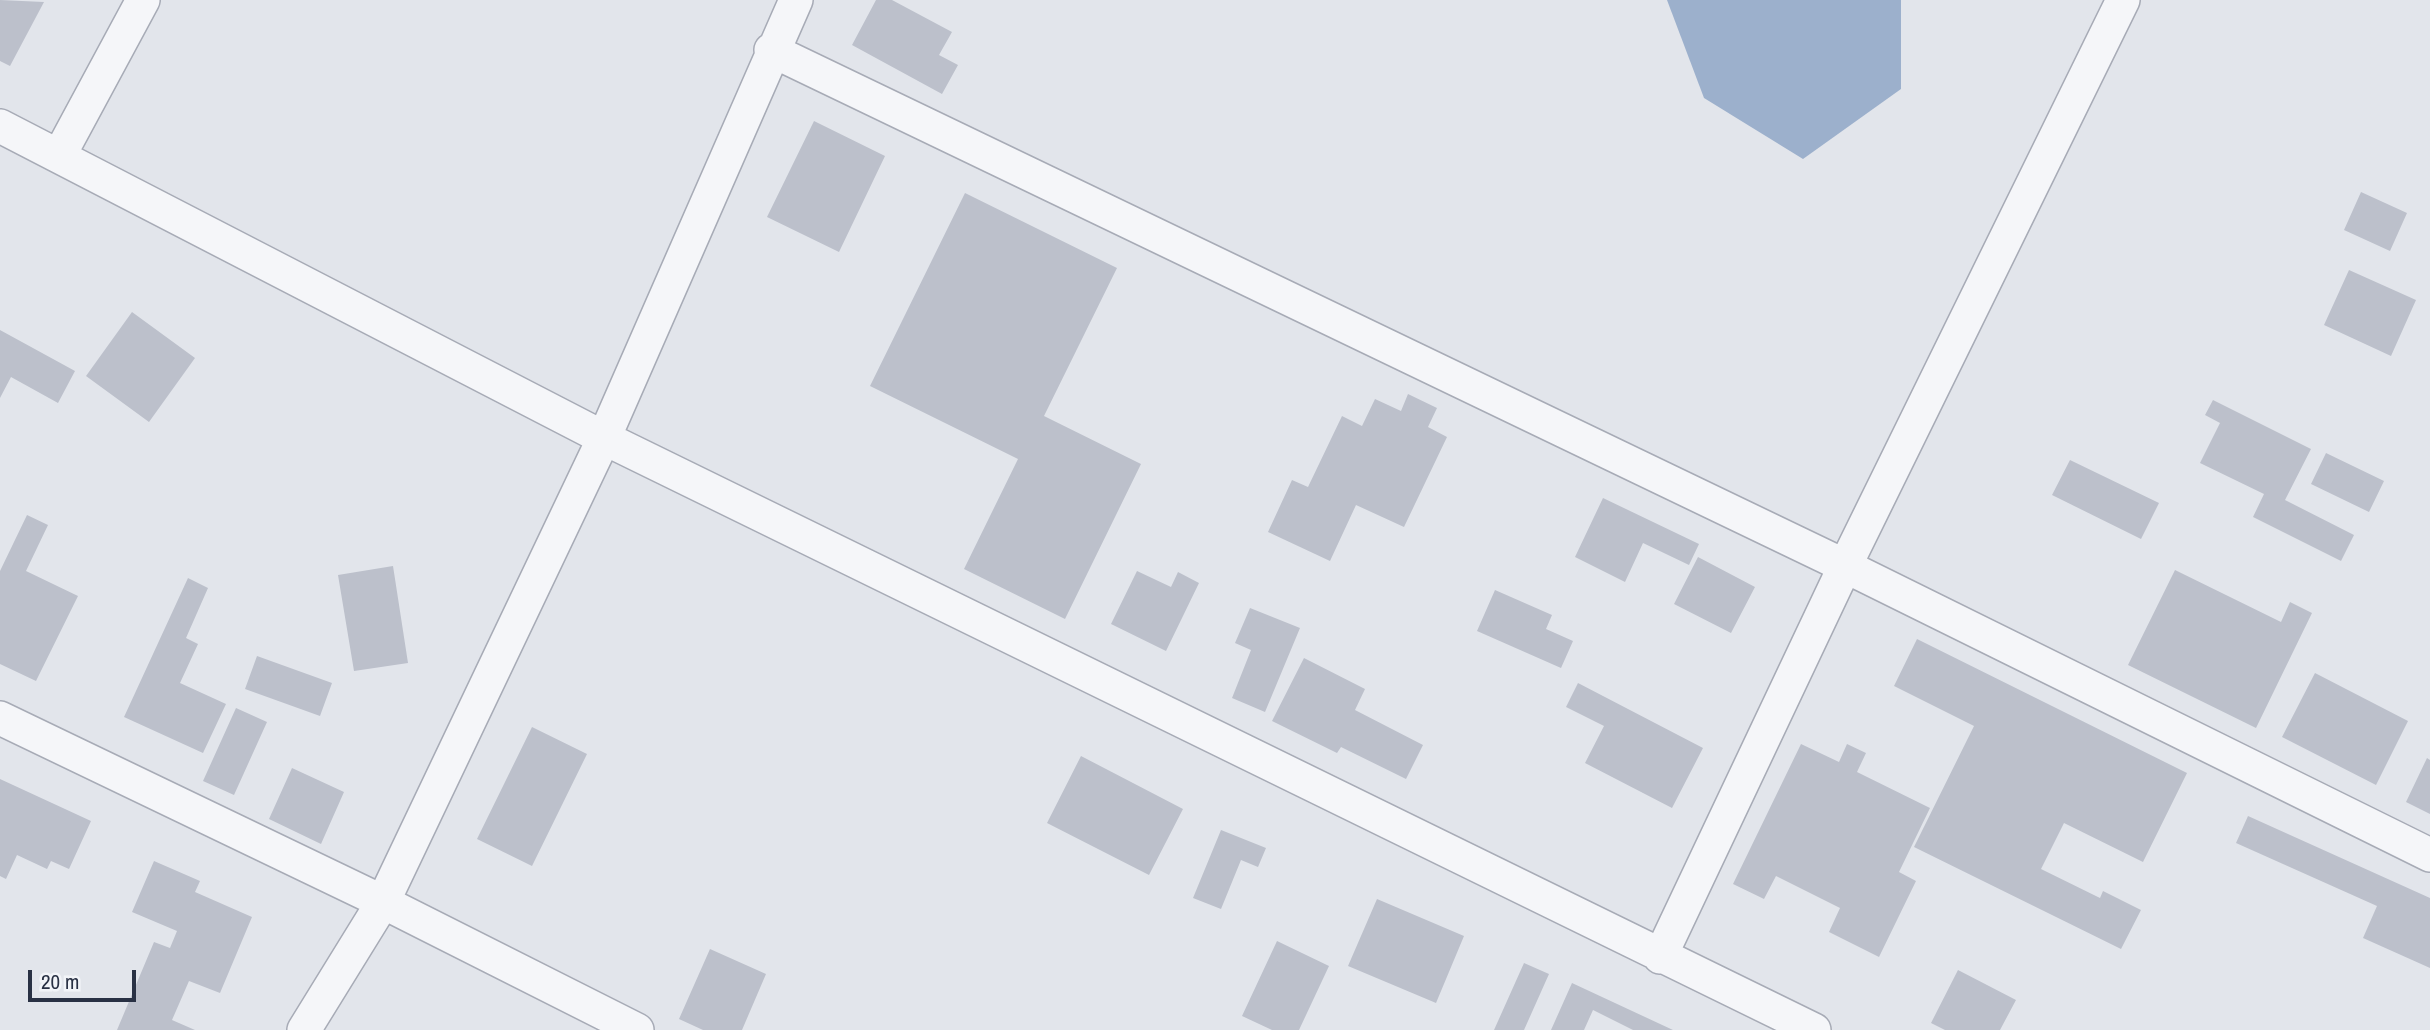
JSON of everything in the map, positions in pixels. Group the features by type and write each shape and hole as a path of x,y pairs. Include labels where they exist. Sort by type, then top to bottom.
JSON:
{"street":[{"path":"59,156 143,0"},
{"path":"304,1030 383,902 604,438 771,50 796,0"},
{"path":"1660,957 1845,565 2123,0"},
{"path":"771,50 1845,565 2430,855"},
{"path":"0,126 604,438 1660,957 1814,1030"},
{"path":"0,718 383,902 637,1030"}],"water":[{"path":"1667,0 1901,0 1901,89 1803,159 1704,98"}],"building":[{"path":"0,0 44,2 10,66 0,61"},
{"path":"876,0 892,0 952,32 939,55 958,65 942,94 852,45"},
{"path":"814,121 885,156 839,252 767,217"},
{"path":"2361,192 2407,213 2390,251 2344,230"},
{"path":"965,193 1117,268 1044,416 1141,464 1065,619 964,569 1018,459 870,386"},
{"path":"2349,270 2416,300 2391,356 2324,325"},
{"path":"132,312 195,358 149,422 86,376"},
{"path":"0,330 75,371 58,403 11,377 0,398"},
{"path":"1408,394 1437,408 1428,427 1447,437 1404,527 1356,505 1330,561 1268,532 1292,480 1308,487 1342,416 1362,426 1375,399 1401,411"},
{"path":"2213,400 2311,449 2285,500 2354,535 2341,561 2253,517 2264,494 2200,463 2220,423 2205,415"},
{"path":"2326,453 2384,481 2369,512 2311,484"},
{"path":"2070,460 2159,503 2141,539 2052,495"},
{"path":"1603,498 1699,544 1689,565 1643,543 1625,582 1575,557"},
{"path":"27,515 48,525 26,571 78,596 36,681 0,664 0,571"},
{"path":"1698,557 1755,587 1731,633 1674,604"},
{"path":"393,566 408,663 354,671 338,575"},
{"path":"2175,570 2281,622 2290,602 2312,613 2256,728 2128,665"},
{"path":"1137,571 1171,587 1178,572 1199,583 1166,651 1111,624"},
{"path":"188,578 208,588 186,638 198,644 180,683 226,704 203,753 124,717"},
{"path":"1495,590 1552,615 1546,629 1573,641 1561,668 1477,631"},
{"path":"1250,608 1300,628 1265,712 1232,698 1251,650 1235,643"},
{"path":"1917,639 2187,773 2143,862 2064,823 2041,869 2100,898 2103,891 2141,910 2121,949 1914,847 1974,726 1894,686"},
{"path":"257,656 332,683 320,716 245,689"},
{"path":"1304,658 1365,689 1355,710 1423,745 1406,779 1341,747 1337,753 1272,721"},
{"path":"2315,673 2408,721 2376,785 2282,737"},
{"path":"1578,683 1703,748 1672,808 1585,763 1604,726 1566,707"},
{"path":"236,708 267,722 234,795 203,781"},
{"path":"532,727 587,754 532,866 477,839"},
{"path":"1801,744 1839,762 1847,744 1866,753 1857,772 1930,808 1899,872 1916,881 1879,957 1829,932 1840,908 1776,876 1764,899 1733,884"},
{"path":"1081,756 1183,809 1149,875 1047,823"},
{"path":"2427,758 2430,760 2430,814 2406,802"},
{"path":"292,768 344,792 321,844 269,819"},
{"path":"0,779 91,821 69,869 51,861 47,869 17,855 6,879 0,876"},
{"path":"2248,816 2430,898 2430,968 2363,938 2377,906 2236,843"},
{"path":"1221,830 1266,848 1258,867 1241,860 1221,909 1193,898"},
{"path":"154,861 200,881 195,892 252,917 220,993 189,981 172,1020 195,1030 117,1030 154,942 170,948 177,931 132,912"},
{"path":"1377,899 1464,936 1436,1003 1348,966"},
{"path":"1277,941 1329,966 1299,1030 1272,1030 1242,1016"},
{"path":"710,949 766,974 742,1030 703,1030 679,1019"},
{"path":"1524,963 1549,974 1524,1030 1494,1030"},
{"path":"1958,970 2016,1000 2000,1030 1945,1030 1931,1023"},
{"path":"1572,983 1673,1030 1633,1030 1593,1010 1584,1030 1551,1030"}]}
